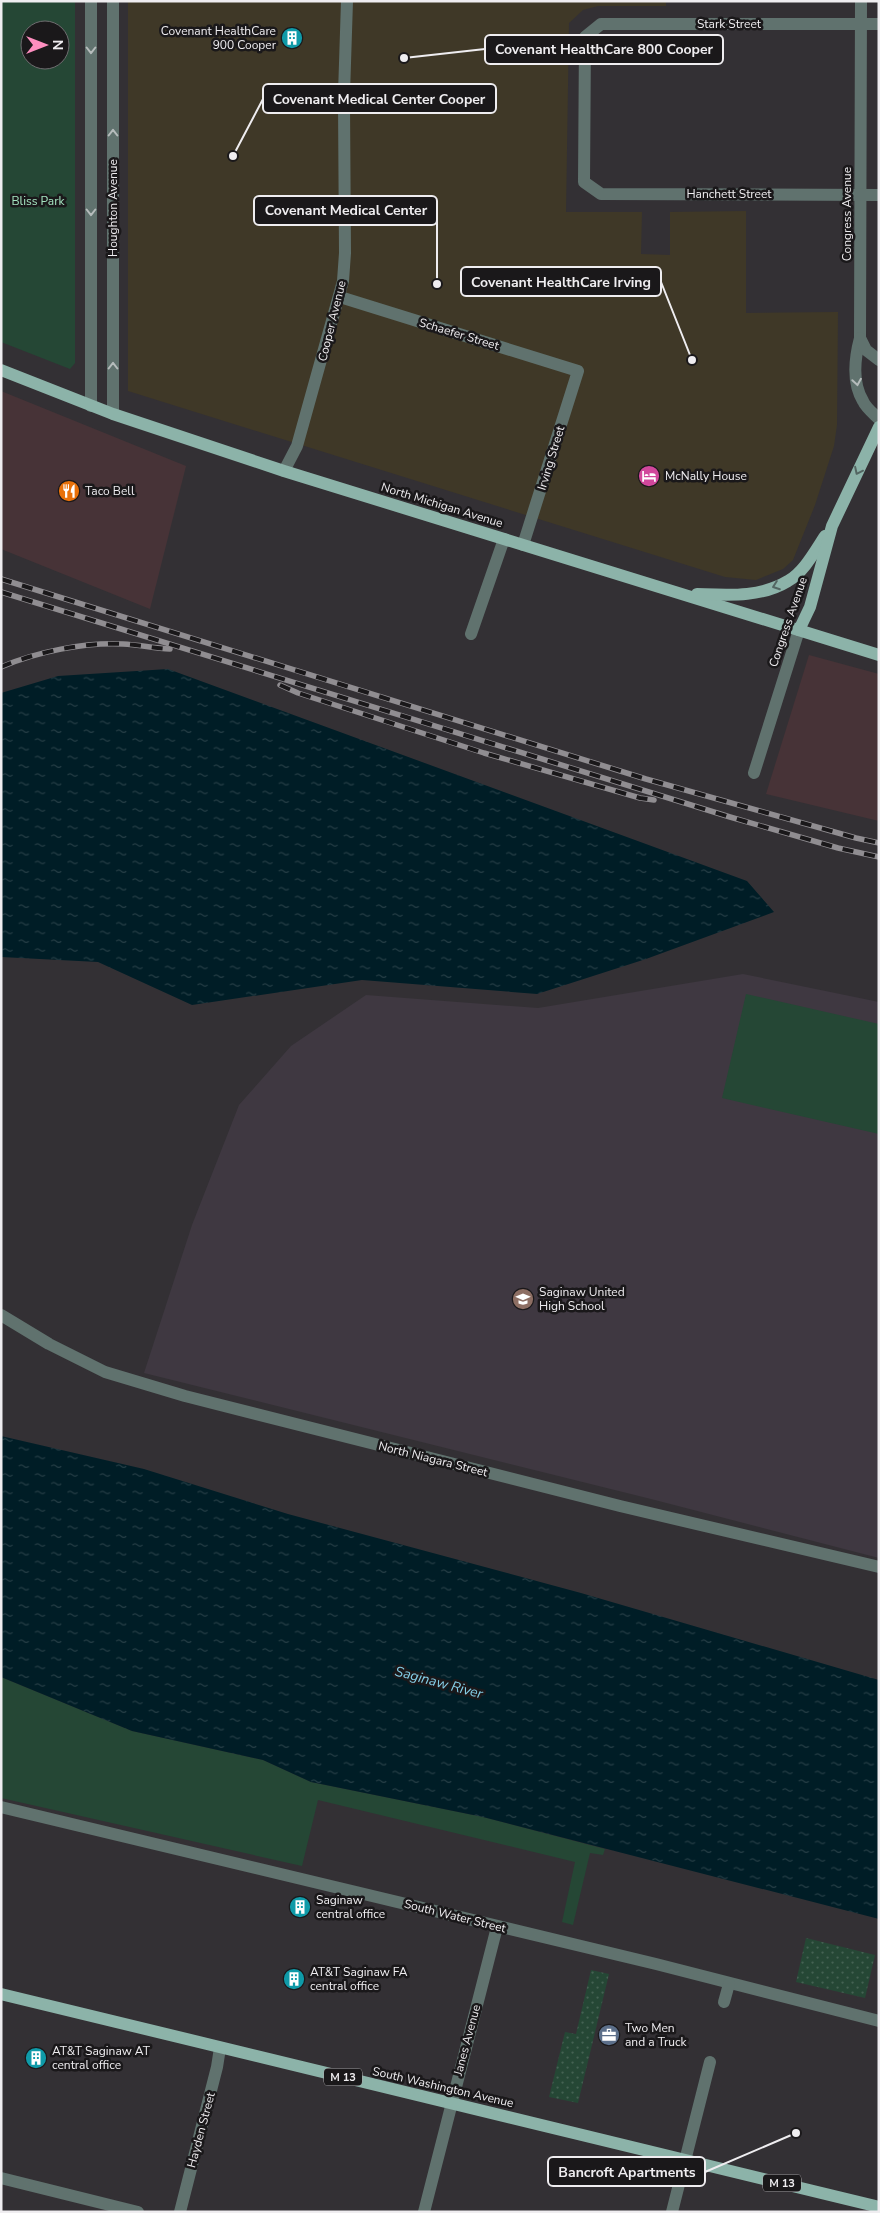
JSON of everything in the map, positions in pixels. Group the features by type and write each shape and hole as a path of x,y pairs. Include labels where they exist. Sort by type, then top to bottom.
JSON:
{"main road":[{"name":"North Michigan Avenue","path":"1,370 113,414 284,471 879,655"},
{"name":"Congress Avenue","path":"799,630 810,607 832,526 879,427"},
{"path":"682,594 750,595 789,581 811,558 832,526"},
{"name":"South Washington Avenue","path":"1,1994 879,2207"}],"street":[{"name":"Houghton Avenue","path":"91,1 91,406"},
{"name":"Houghton Avenue","path":"113,1 113,414"},
{"name":"Cooper Avenue","path":"284,471 297,446 340,298 345,253 344,99 347,1"},
{"name":"Congress Avenue","path":"861,1 860,338 856,350 856,382 863,402 879,420"},
{"name":"Stark Street","path":"584,182 585,37 601,24 879,24"},
{"name":"Hanchett Street","path":"584,182 601,194 879,195"},
{"name":"Schaefer Street","path":"340,298 578,371"},
{"path":"860,338 866,350 879,360"},
{"name":"Irving Street","path":"523,545 578,371"},
{"path":"471,634 504,539"},
{"name":"Congress Avenue","path":"754,774 799,630"},
{"name":"North Niagara Street","path":"1,1316 49,1344 105,1372 186,1396 620,1506 879,1567"},
{"name":"South Water Street","path":"1,1807 656,1964 879,2021"},
{"name":"Janes Avenue","path":"424,2212 497,1927"},
{"path":"724,2002 729,1984"},
{"name":"Hayden Street","path":"180,2212 217,2068 220,2048"},
{"path":"672,2212 710,2062"},
{"path":"1,2178 138,2212"}],"shaded area":[{"path":"128,1 666,1 666,6 598,6 583,10 569,23 566,212 642,212 641,254 670,255 670,212 746,211 746,313 838,312 837,425 834,446 815,505 793,560 783,569 756,580 725,577 128,391"},
{"path":"1,391 186,466 150,609 1,549"},
{"path":"809,655 879,674 879,821 766,794"},
{"name":"Saginaw United High School","path":"743,974 879,1002 879,1558 651,1499 144,1373 192,1225 239,1105 291,1046 366,995 538,1008"}],"green space":[{"name":"Bliss Park","path":"1,1 75,1 75,363 70,369 1,342"},
{"path":"746,994 879,1024 879,1134 722,1098"},
{"path":"1,1677 132,1731 263,1760 311,1782 483,1817 605,1849 603,1855 590,1853 573,1925 562,1922 575,1862 318,1800 302,1866 1,1798"},
{"path":"806,1938 875,1955 865,1998 796,1982"},
{"path":"591,1970 609,1974 578,2103 549,2097 565,2032 576,2034"}],"water":[{"path":"168,669 747,881 774,912 646,959 537,994 362,980 192,1005 98,962 1,957 1,693 58,676"},
{"name":"Saginaw River","path":"1,1436 144,1469 288,1514 581,1593 879,1680 879,1919 483,1817 311,1782 263,1760 132,1731 1,1677"}],"railway":[{"path":"1,579 646,779 879,843"},
{"path":"1,592 730,817 838,848 879,857"},
{"path":"1,667 29,657 77,646 123,644 170,649"},
{"path":"280,685 298,693 484,753 640,798 654,800"}],"place":[{"name":"Covenant HealthCare 900 Cooper","path":"292,38"},
{"name":"Covenant HealthCare 800 Cooper","path":"404,58"},
{"name":"Covenant Medical Center Cooper","path":"233,156"},
{"name":"Covenant Medical Center","path":"437,284"},
{"name":"Covenant HealthCare Irving","path":"692,360"},
{"name":"McNally House","path":"649,476"},
{"name":"Taco Bell","path":"69,491"},
{"name":"Saginaw United High School","path":"523,1299"},
{"name":"Saginaw central office","path":"300,1907"},
{"name":"AT&T Saginaw FA central office","path":"294,1979"},
{"name":"Two Men and a Truck","path":"609,2035"},
{"name":"AT&T Saginaw AT central office","path":"36,2058"},
{"name":"Bancroft Apartments","path":"796,2133"}]}
